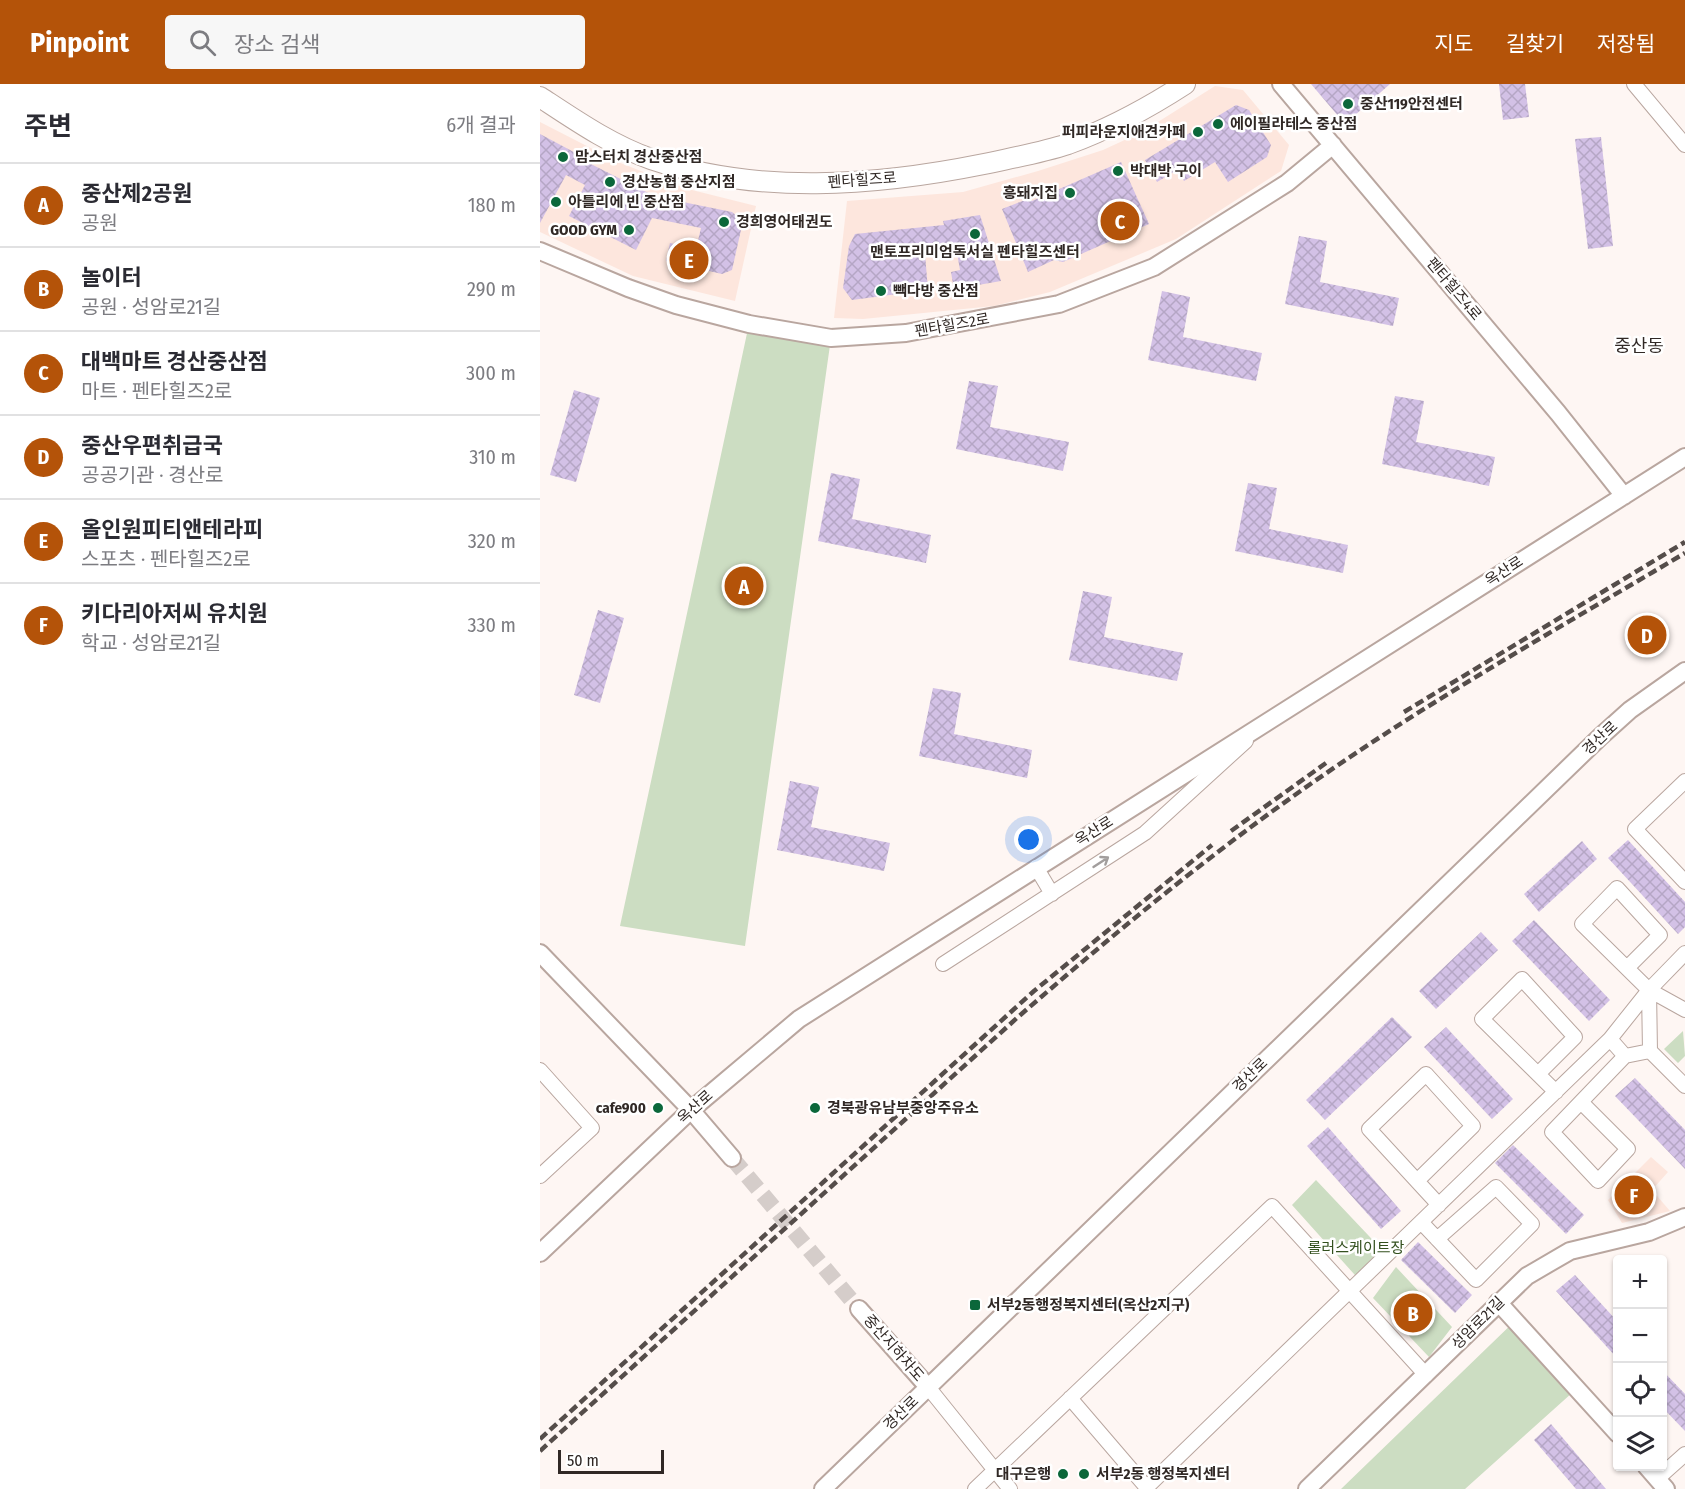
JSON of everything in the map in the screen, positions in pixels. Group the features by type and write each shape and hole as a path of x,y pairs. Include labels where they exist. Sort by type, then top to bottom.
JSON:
{"main road":[{"name":"펜타힐즈로","path":"540,97 595,132 648,158 734,177 826,183 872,182 940,172 1067,144 1127,118 1185,84"}],"street":[{"name":"펜타힐즈4로","path":"1281,84 1558,413 1624,496"},
{"path":"1634,84 1685,145"},
{"name":"펜타힐즈2로","path":"540,251 628,288 676,305 749,324 831,338 906,333 1059,304 1154,267 1287,183 1333,145"},
{"name":"옥산로","path":"540,1253 691,1110 799,1019 1685,457"},
{"name":"경산로","path":"823,1489 1600,736 1629,710 1685,671"},
{"path":"943,964 1145,833 1270,720"},
{"path":"1684,879 1635,829 1685,781"},
{"path":"1036,867 1052,894"},
{"path":"1627,968 1660,935 1617,888 1582,924 1649,990 1685,1010"},
{"path":"540,953 691,1110 732,1158"},
{"path":"1070,1398 1147,1488 1610,1039 1649,990 1685,953"},
{"path":"1538,1074 1575,1037 1522,979 1482,1019 1556,1092"},
{"path":"1649,990 1650,1051 1685,1086"},
{"path":"1610,1039 1625,1056"},
{"path":"1581,1101 1628,1149 1598,1181 1551,1132 1581,1101 1625,1056 1650,1051"},
{"path":"1417,1181 1473,1126 1426,1074 1369,1130 1439,1205"},
{"path":"540,1176 592,1128 542,1077"},
{"path":"1421,1222 1437,1239 1476,1280 1532,1224 1496,1187 1437,1239"},
{"path":"975,1489 1272,1206 1426,1375"},
{"name":"성암로21길","path":"1307,1489 1527,1276 1570,1251 1649,1232 1685,1217"},
{"path":"1498,1302 1613,1430"},
{"name":"중산지하차도","path":"859,1309 928,1387"},
{"path":"928,1387 1010,1489"},
{"path":"1657,1478 1685,1454"}],"shaded area":[{"path":"1215,86 1243,90 1289,145 1281,171 1176,239 1050,292 994,306 863,319 834,318 847,201 963,192 1038,171 1103,150 1142,132"},
{"path":"540,122 618,162 684,188 756,206 735,301 633,276 540,232"},
{"path":"1651,1157 1668,1172 1652,1190 1670,1211 1622,1223 1608,1200"}],"green space":[{"path":"749,324 831,338 745,946 620,926"},
{"path":"1683,1031 1685,1056 1678,1063 1664,1049"},
{"name":"롤러스케이트장","path":"1316,1180 1386,1254 1363,1284 1292,1205"},
{"path":"1396,1267 1452,1327 1429,1357 1373,1298"},
{"path":"1520,1316 1582,1384 1465,1489 1341,1489"}],"building":[{"name":"중산119안전센터","path":"1311,84 1390,84 1345,124"},
{"path":"1499,84 1525,84 1529,117 1503,120"},
{"path":"1236,105 1249,110 1271,145 1267,157 1228,182 1215,162 1184,181 1177,170 1157,182 1145,160"},
{"path":"540,134 585,158 583,160 672,205 673,200 732,212 743,221 732,270 722,274 666,261 670,243 696,249 701,228 652,218 636,250 569,216 585,185 566,175 540,223"},
{"path":"1601,137 1613,246 1588,249 1575,139"},
{"path":"1121,162 1149,224 1063,262 1054,260 1028,272 1002,209 1030,198 1032,201"},
{"path":"980,215 1001,281 961,288 959,283 953,284 951,272 960,270 956,247 925,254 928,290 852,300 843,288 849,246 855,234 944,225 943,221"},
{"path":"1299,236 1327,241 1320,282 1399,298 1393,326 1285,304"},
{"path":"1162,291 1190,297 1183,337 1262,353 1256,381 1148,360"},
{"path":"969,381 998,386 990,427 1069,442 1063,471 956,449"},
{"path":"574,390 600,398 576,482 550,475"},
{"path":"1395,396 1424,401 1416,442 1495,457 1489,486 1382,464"},
{"path":"831,473 860,479 852,519 931,535 926,563 818,541"},
{"path":"1248,483 1277,488 1269,529 1348,545 1343,573 1235,551"},
{"path":"1083,591 1112,597 1104,637 1183,653 1177,681 1069,660"},
{"path":"598,610 624,618 600,703 574,695"},
{"path":"933,688 961,693 954,734 1032,750 1027,778 919,756"},
{"path":"790,781 819,787 811,827 890,843 884,871 777,850"},
{"path":"1628,840 1685,902 1685,927 1678,934 1608,858"},
{"path":"1582,841 1597,859 1539,912 1524,894"},
{"path":"1534,920 1610,1000 1589,1021 1512,941"},
{"path":"1481,932 1498,950 1436,1009 1419,991"},
{"path":"1392,1017 1412,1037 1325,1120 1306,1100"},
{"path":"1446,1027 1513,1099 1492,1119 1424,1047"},
{"path":"1635,1078 1685,1130 1685,1169 1615,1096"},
{"path":"1328,1127 1401,1211 1381,1229 1307,1146"},
{"path":"1513,1145 1584,1215 1566,1234 1495,1163"},
{"path":"1418,1242 1472,1295 1455,1313 1401,1260"},
{"path":"1575,1275 1613,1317 1613,1354 1556,1291"},
{"path":"1667,1375 1685,1394 1685,1431 1667,1412"},
{"path":"1551,1424 1606,1489 1576,1489 1534,1440"}],"tunnel":[{"path":"732,1158 859,1309"}],"railway":[{"path":"1404,712 1685,542"},
{"path":"540,1451 1018,1017 1130,922 1245,831 1325,774 1413,716 1685,553"},
{"path":"1231,831 1326,763"},
{"path":"540,1439 1034,991 1212,845"}],"place":[{"name":"중산119안전센터","path":"1348,104"},
{"name":"에이필라테스 중산점","path":"1218,124"},
{"name":"퍼피라운지애견카페","path":"1198,132"},
{"name":"맘스터치 경산중산점","path":"563,157"},
{"name":"박대박 구이","path":"1118,171"},
{"name":"경산농협 중산지점","path":"610,182"},
{"name":"흥돼지집","path":"1070,193"},
{"name":"아틀리에 빈 중산점","path":"556,202"},
{"name":"대백마트 경산중산점","path":"1120,221"},
{"name":"경희영어태권도","path":"724,222"},
{"name":"GOOD GYM","path":"629,230"},
{"name":"맨토프리미엄독서실 펜타힐즈센터","path":"975,234"},
{"name":"올인원피티앤테라피","path":"689,260"},
{"name":"빽다방 중산점","path":"881,291"},
{"name":"중산제2공원","path":"744,586"},
{"name":"중산우편취급국","path":"1647,635"},
{"name":"cafe900","path":"658,1108"},
{"name":"경북광유남부중앙주유소","path":"815,1108"},
{"name":"키다리아저씨 유치원","path":"1634,1195"},
{"name":"서부2동행정복지센터(옥산2지구)","path":"975,1305"},
{"name":"놀이터","path":"1413,1313"},
{"name":"대구은행","path":"1063,1474"},
{"name":"서부2동 행정복지센터","path":"1084,1474"}],"district":[{"name":"중산동","path":"1639,346"}]}
